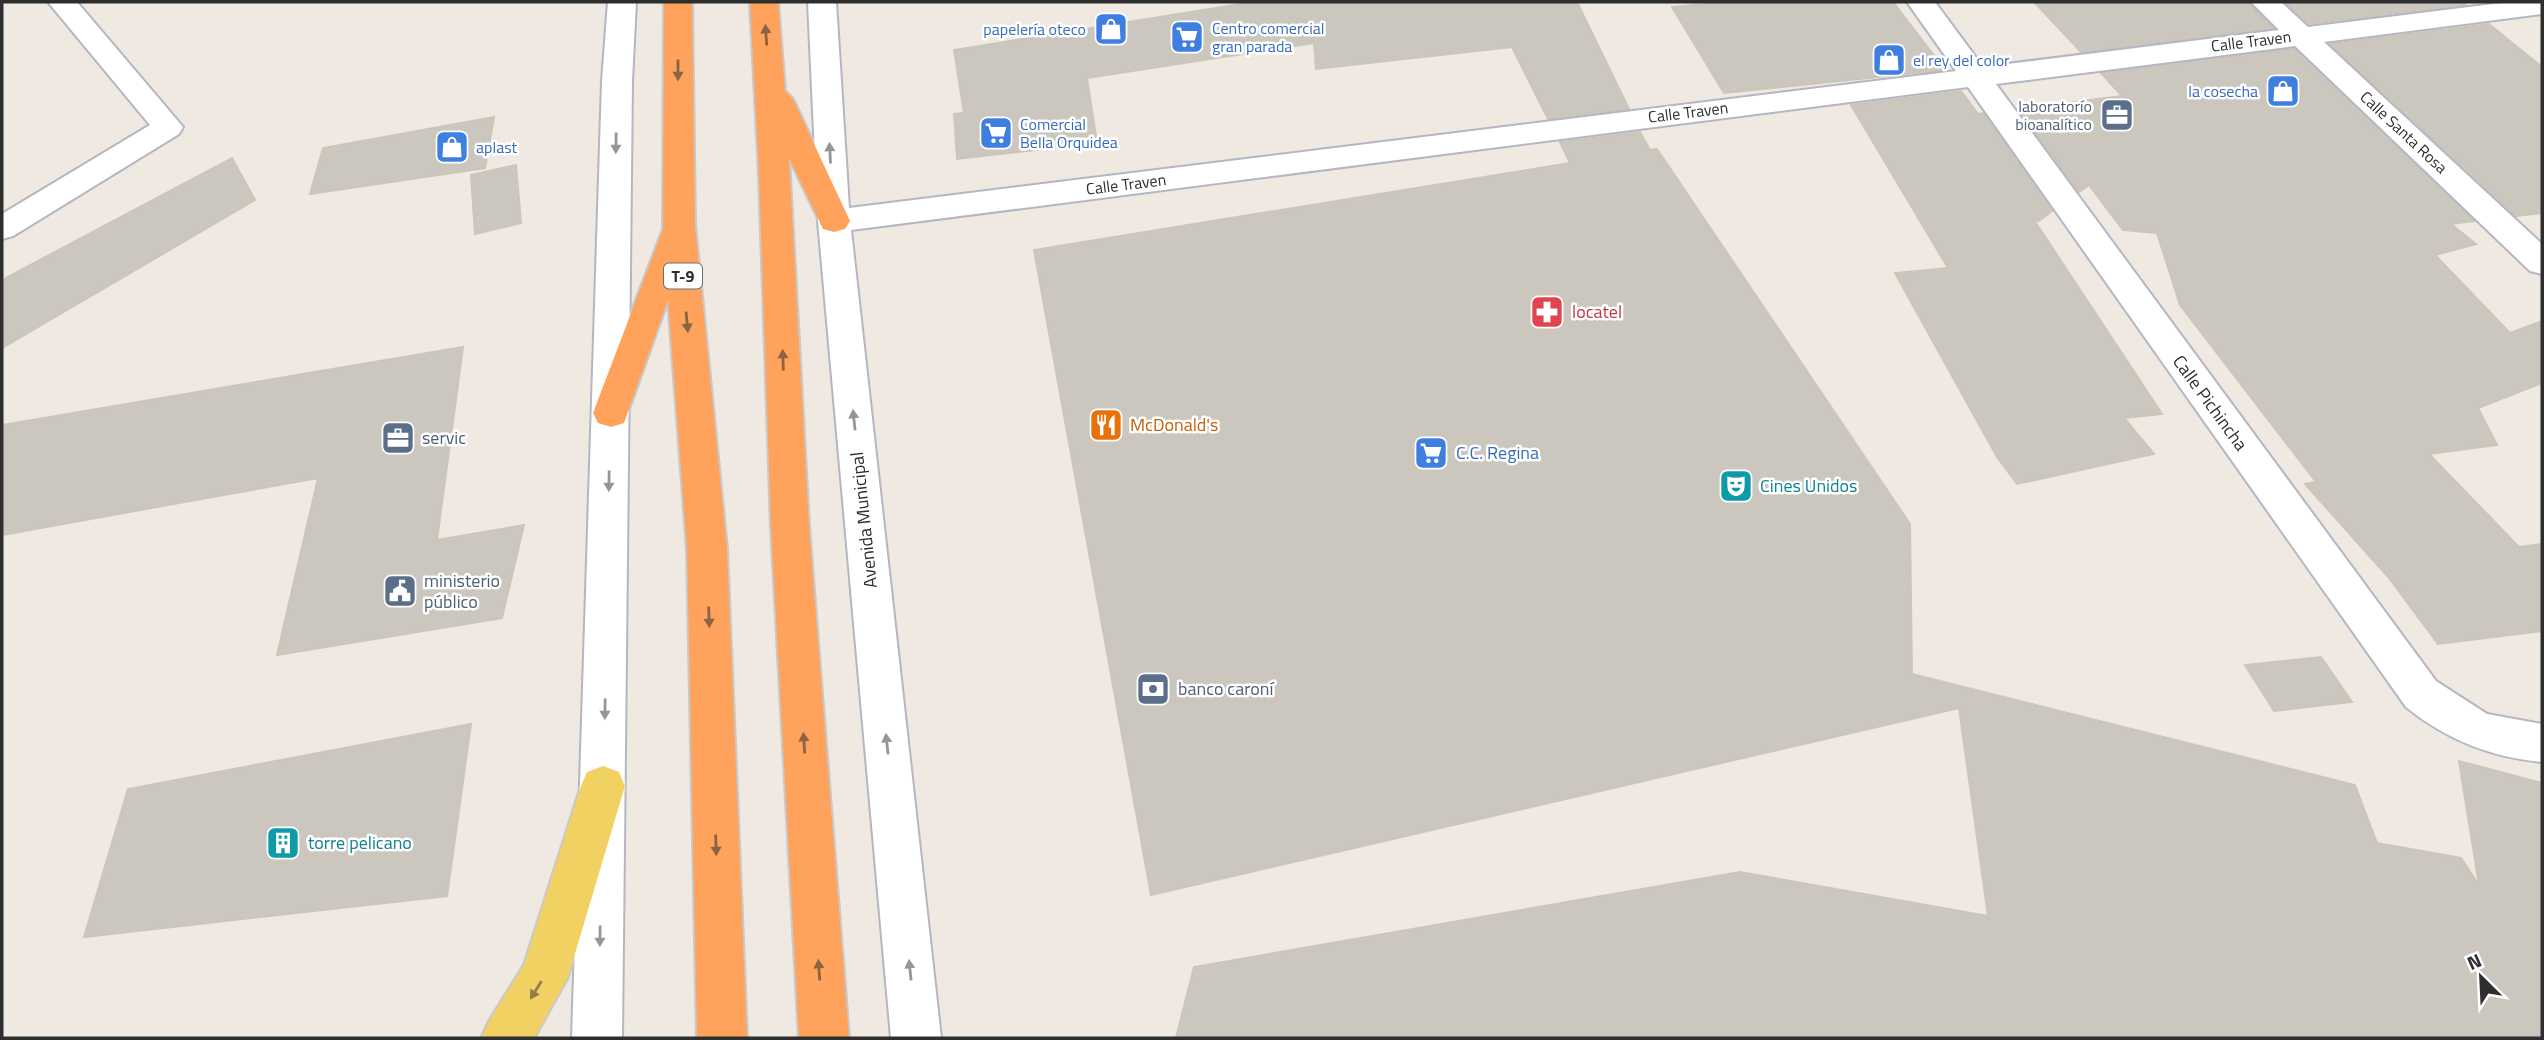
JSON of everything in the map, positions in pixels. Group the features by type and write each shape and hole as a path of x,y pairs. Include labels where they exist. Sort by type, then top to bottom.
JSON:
{"highway":[{"name":"T-9","path":"678,2 679,225 706,549 722,1038"},
{"path":"764,2 790,527 824,1038"},
{"path":"769,78 834,221"},
{"path":"611,413 679,225"}],"main road":[{"path":"506,1038 544,977 603,786"}],"street":[{"path":"2,228 168,127 62,2"},
{"path":"597,1038 617,81 622,2"},
{"name":"Avenida Municipal","path":"822,2 834,221 916,1038"},
{"name":"Calle Pichincha","path":"1921,2 2421,694 2452,720 2501,738 2542,743"},
{"name":"Calle Santa Rosa","path":"2265,2 2528,235 2542,263"},
{"name":"Calle Traven","path":"834,221 2542,6"}],"building":[{"path":"1253,2 1577,2 1629,109 1548,119 1512,47 1316,69 1314,43 1087,78 1097,143 957,159 954,114 964,113 954,50"},
{"path":"1726,2 1893,2 1945,70 1724,93 1672,7"},
{"path":"2034,2 2248,2 2273,28 2081,52"},
{"path":"2285,2 2462,2 2466,5 2309,24"},
{"path":"2489,24 2542,67 2542,213 2516,216 2330,44"},
{"path":"2294,49 2474,221 2451,224 2476,244 2435,255 2510,333 2542,321 2542,383 2478,408 2497,445 2429,454 2519,547 2542,544 2542,631 2438,644 2389,578 2305,484 2316,482 2180,305 2157,233 2123,230 2089,185 2079,192 2018,109 2122,96 2101,73"},
{"path":"1961,91 1978,114 1983,113 2052,211 2039,221 2034,220 2162,414 2124,418 2154,454 2017,484 1997,457 1895,273 1948,268 1851,105"},
{"path":"494,117 485,168 310,194 323,148"},
{"path":"1640,132 1650,150 1657,149 1910,524 1912,674 2355,785 2377,843 2461,858 2479,885 2459,761 2542,783 2542,1038 1176,1038 1194,967 1740,872 1988,916 1959,708 1151,895 1034,250 1570,163 1560,142"},
{"path":"232,158 255,200 2,348 2,280"},
{"path":"516,165 521,223 475,234 471,175"},
{"path":"463,347 437,540 524,525 502,618 277,655 318,478 2,535 2,425"},
{"path":"2321,657 2352,702 2274,711 2245,665"},
{"name":"torre pelicano","path":"471,724 447,896 84,937 128,789"}],"place":[{"name":"papelería oteco","path":"1111,29"},
{"name":"Centro comercial gran parada","path":"1187,37"},
{"name":"el rey del color","path":"1889,60"},
{"name":"la cosecha","path":"2283,91"},
{"name":"laboratorío bioanalítico","path":"2117,115"},
{"name":"Comercial Bella Orquidea","path":"996,133"},
{"name":"aplast","path":"452,147"},
{"name":"locatel","path":"1547,312"},
{"name":"McDonald's","path":"1106,425"},
{"name":"servic","path":"398,438"},
{"name":"C.C. Regina","path":"1431,453"},
{"name":"Cines Unidos","path":"1736,486"},
{"name":"ministerio público","path":"400,591"},
{"name":"banco caroní","path":"1153,689"},
{"name":"torre pelicano","path":"283,843"}]}
